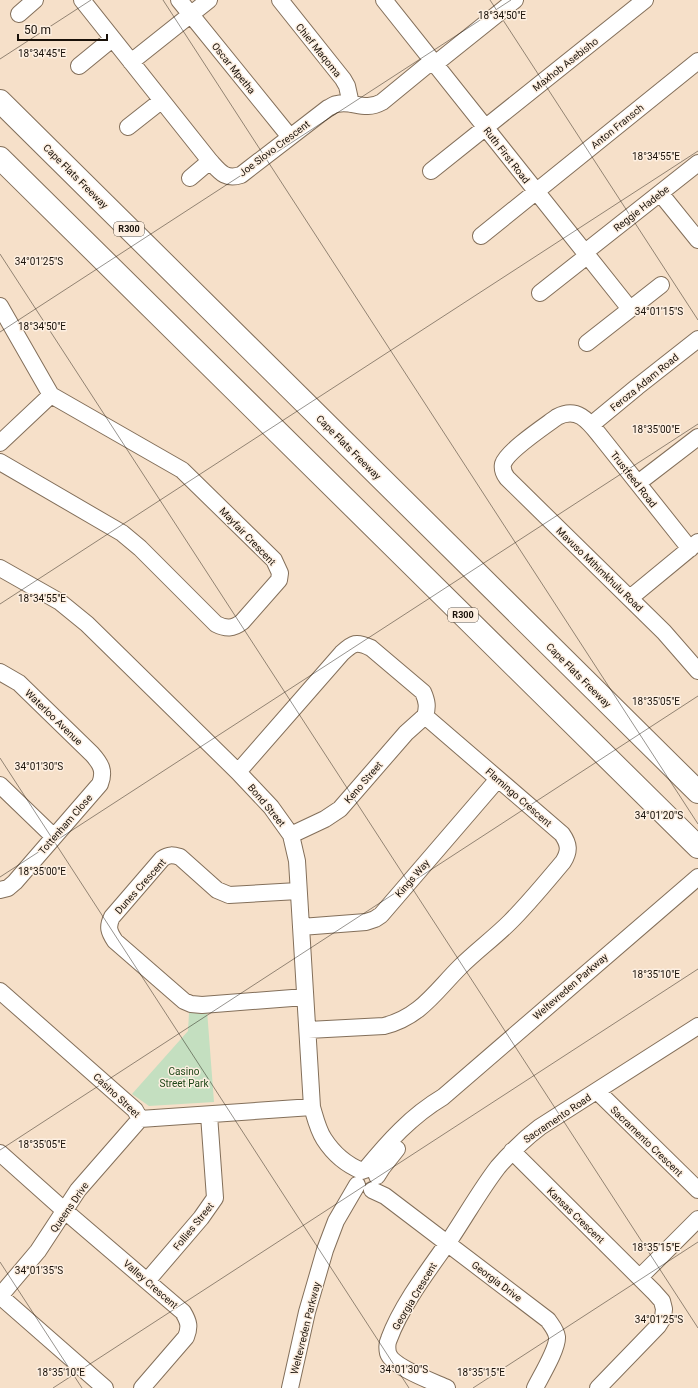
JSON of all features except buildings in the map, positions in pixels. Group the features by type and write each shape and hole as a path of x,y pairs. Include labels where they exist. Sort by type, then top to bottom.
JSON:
{"highway":[{"name":"Cape Flats Freeway","path":"0,101 698,792"},
{"name":"R300","path":"0,158 698,847"}],"street":[{"path":"19,14 35,0"},
{"name":"Joe Slovo Crescent","path":"82,0 210,162 228,177 240,175 328,108 336,104 375,106 382,102 515,0"},
{"name":"Oscar Mpetha","path":"178,0 290,137"},
{"path":"131,62 209,0"},
{"name":"Chief Maqoma","path":"280,0 343,79 347,86 351,104"},
{"name":"Ruth First Road","path":"384,0 630,309"},
{"name":"Maxhob Asebisho","path":"431,171 645,0"},
{"path":"79,66 112,39"},
{"name":"Anton Fransch","path":"481,236 698,61"},
{"path":"128,127 162,101"},
{"path":"190,178 210,162"},
{"name":"Reggie Hadebe","path":"540,293 698,163"},
{"path":"660,193 698,240"},
{"path":"588,343 661,284"},
{"path":"0,306 51,395 0,443"},
{"name":"Feroza Adam Road","path":"591,425 698,340"},
{"name":"Mayfair Crescent","path":"0,462 128,537 216,624 222,628 236,627 274,586 280,573 274,560 182,470 51,395"},
{"name":"Trustfeed Road","path":"503,467 504,462 512,452 557,417 563,413 575,413 591,425 638,483 694,546"},
{"path":"638,483 698,437"},
{"name":"Mavuso Mthimkhulu Road","path":"503,467 507,478 630,598 669,638 698,671"},
{"path":"630,598 694,546"},
{"name":"Bond Street","path":"0,568 60,602 73,611 102,637 238,772 271,807 291,835 296,861 312,1107 323,1139 332,1150 367,1181"},
{"path":"238,772 342,653 355,643 362,643 370,648 423,692 428,707 425,716"},
{"name":"Waterloo Avenue","path":"0,672 18,683 27,691 92,754 99,762 102,769"},
{"name":"Flamingo Crescent","path":"308,1030 384,1026 408,1017 419,1009 465,963 512,920 563,862 567,855 569,848 562,834 425,716"},
{"name":"Keno Street","path":"291,835 325,819 340,809 406,733 425,716"},
{"name":"Tottenham Close","path":"0,890 8,888 15,882 100,784 103,776 102,769"},
{"name":"Kings Way","path":"301,927 366,922 375,919 498,779"},
{"path":"0,784 54,837"},
{"name":"Dunes Crescent","path":"298,891 229,895 217,890 180,857 168,855 162,859 112,917 108,929 115,940 184,1001 191,1004 305,997"},
{"name":"Weltevreden Parkway","path":"290,1388 308,1312 331,1233 344,1206 367,1181 401,1128 443,1097 692,882"},
{"name":"Casino Street","path":"0,990 135,1110 140,1119 312,1107"},
{"name":"Sacramento Road","path":"447,1243 487,1183 512,1151 524,1139 540,1127 698,1026"},
{"name":"Sacramento Crescent","path":"597,1091 698,1190"},
{"name":"Follies Street","path":"147,1281 201,1218 214,1198 209,1115"},
{"name":"Queens Drive","path":"0,1296 38,1251 78,1190 140,1119"},
{"name":"Kansas Crescent","path":"512,1151 640,1277 662,1301 664,1318 598,1388"},
{"name":"Valley Crescent","path":"0,1153 183,1312 188,1321 189,1329 186,1337 144,1387"},
{"name":"Georgia Drive","path":"367,1181 548,1320 557,1337 556,1345 535,1388"},
{"path":"640,1277 698,1220"},
{"name":"Georgia Crescent","path":"447,1243 406,1305 389,1339 387,1347 388,1355 396,1363 447,1388"},
{"path":"0,1296 105,1388"}],"green space":[{"name":"Casino Street Park","path":"192,1009 207,1010 214,1102 149,1106 132,1094 188,1031 189,1013"}]}
